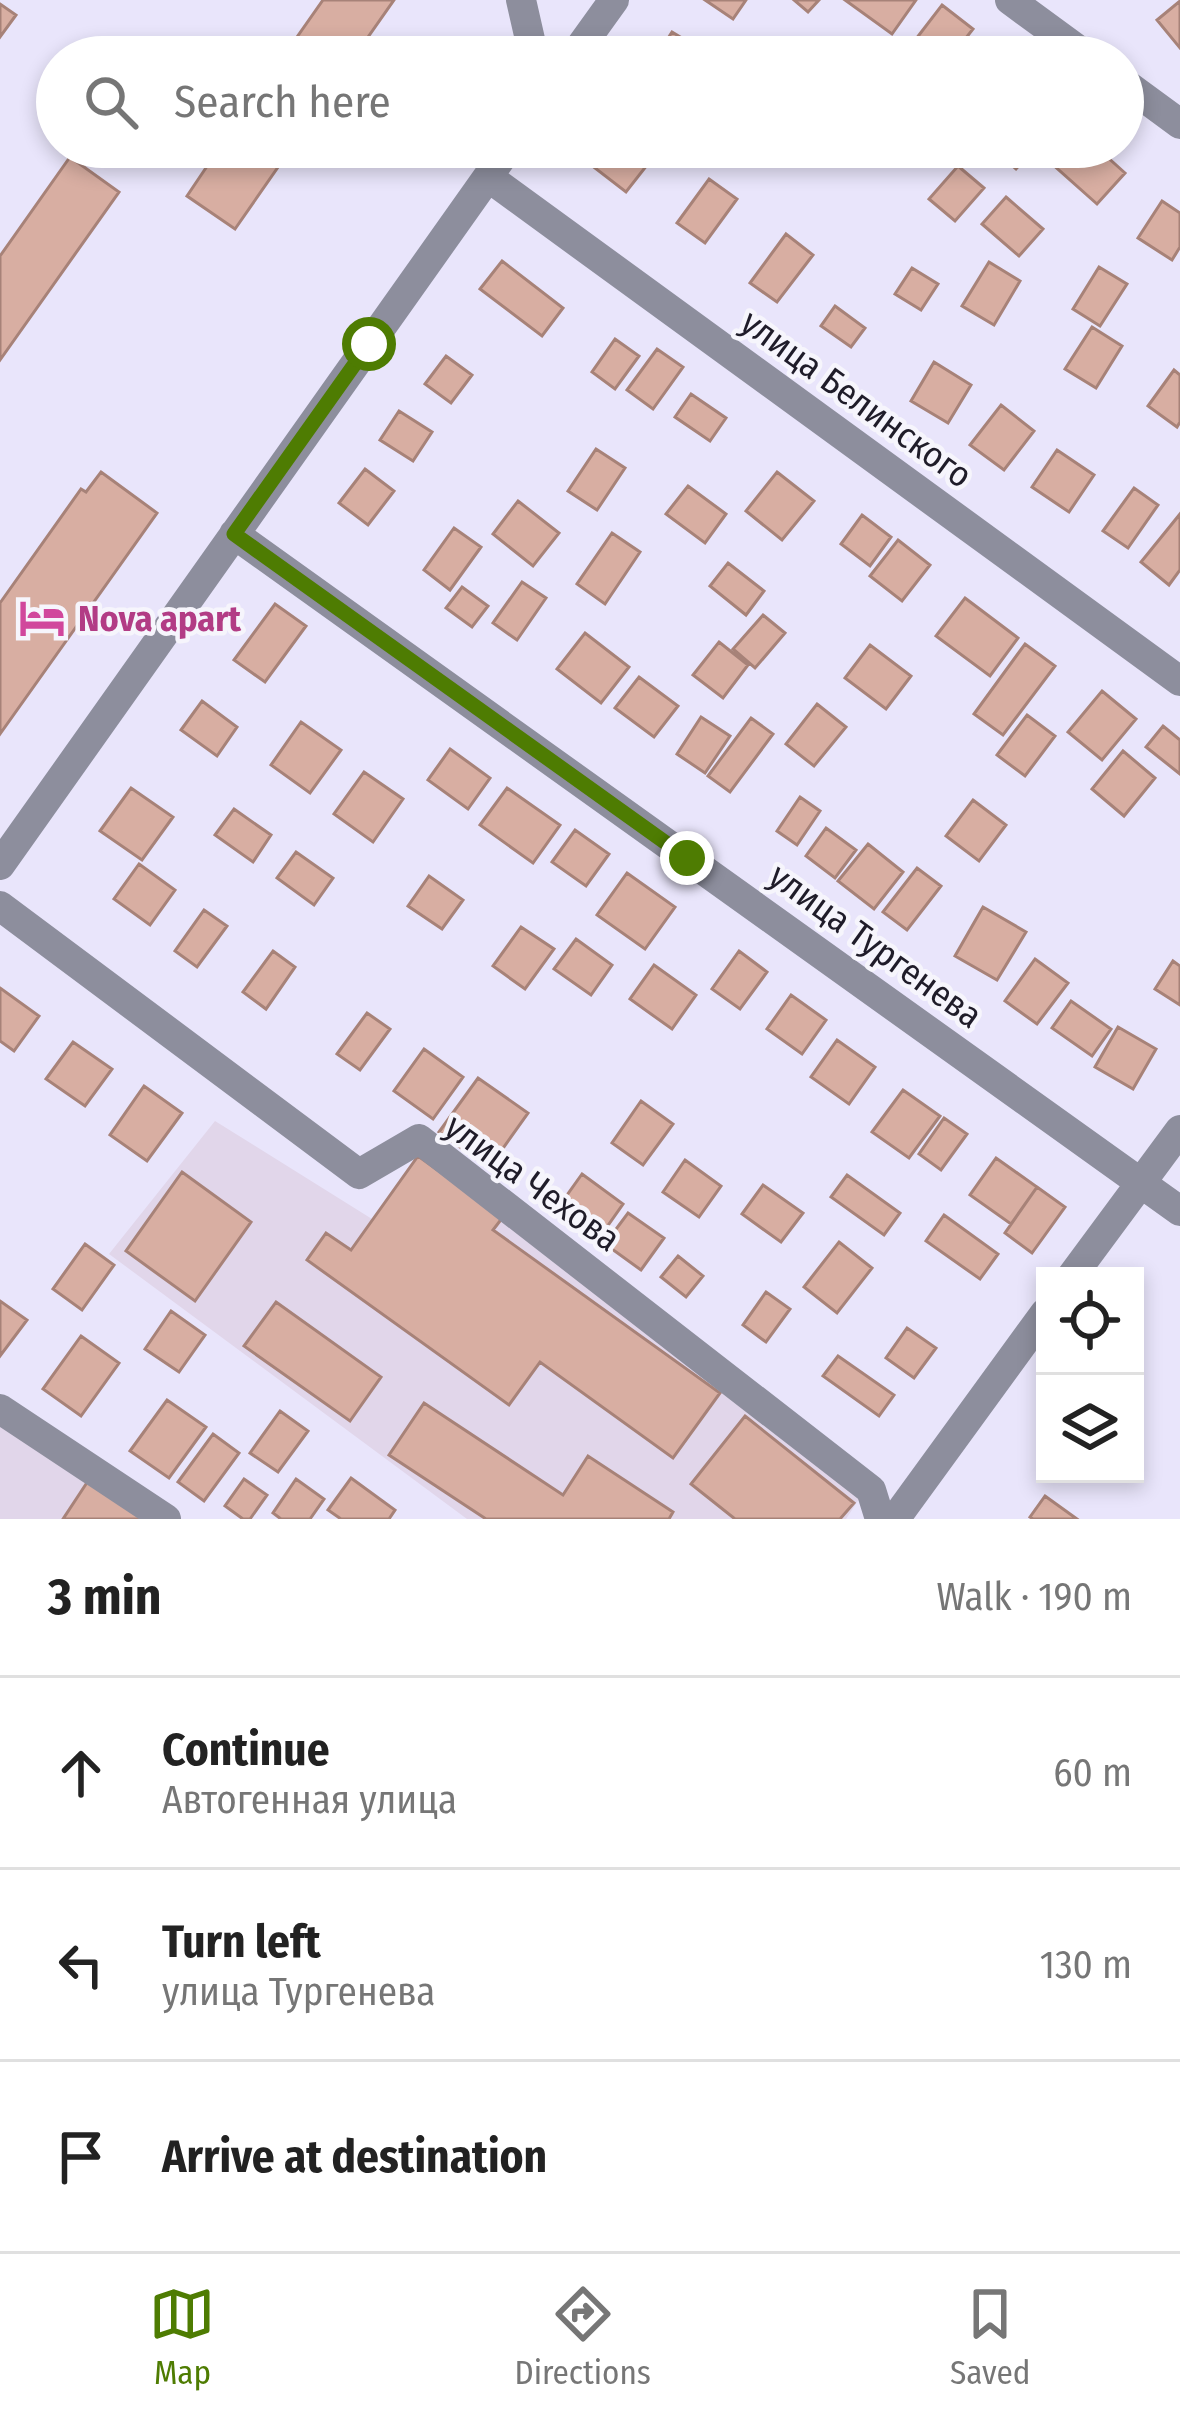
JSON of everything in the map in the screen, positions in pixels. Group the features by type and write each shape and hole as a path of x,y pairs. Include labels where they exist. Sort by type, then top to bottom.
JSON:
{"street":[{"path":"521,0 529,36"},
{"path":"588,36 614,0"},
{"path":"1010,0 1059,36"},
{"path":"1144,97 1180,124"},
{"path":"0,865 494,168"},
{"name":"улица Белинского","path":"488,177 1180,681"},
{"name":"улица Тургенева","path":"234,534 1180,1211"},
{"name":"улица Чехова","path":"0,906 359,1174 419,1139 871,1490 880,1519"},
{"path":"1079,1267 1180,1130"},
{"path":"895,1519 1036,1325"},
{"path":"0,1409 166,1519"}],"shaded area":[{"path":"215,1121 372,1219 418,1156 861,1496 846,1519 467,1519 109,1254"},
{"path":"0,1418 143,1519 0,1519"}],"building":[{"path":"323,0 394,0 369,36 298,36"},
{"path":"705,0 746,0 733,19"},
{"path":"794,0 819,0 808,12"},
{"path":"845,0 916,0 892,34"},
{"path":"1180,1 1180,48 1157,20"},
{"path":"0,4 16,15 0,37"},
{"path":"942,5 973,29 968,36 918,36"},
{"path":"62,168 85,168 119,192 0,360 0,256"},
{"path":"206,168 277,168 235,229 187,196"},
{"path":"595,168 645,168 626,192"},
{"path":"956,168 984,188 955,221 929,199"},
{"path":"1057,168 1119,168 1125,173 1097,204"},
{"path":"709,179 737,199 705,243 677,223"},
{"path":"1006,197 1043,229 1019,256 982,224"},
{"path":"1162,201 1180,213 1180,247 1172,260 1138,238"},
{"path":"786,234 813,255 777,302 750,283"},
{"path":"502,261 563,308 542,336 480,289"},
{"path":"989,262 1020,281 994,325 962,306"},
{"path":"1099,267 1127,284 1100,326 1073,309"},
{"path":"912,268 938,284 921,310 895,294"},
{"path":"835,306 865,328 851,347 821,326"},
{"path":"1092,327 1122,346 1096,388 1065,369"},
{"path":"615,339 639,356 615,389 592,372"},
{"path":"657,349 683,367 653,409 627,390"},
{"path":"446,356 472,375 451,403 425,384"},
{"path":"934,362 971,385 948,423 911,401"},
{"path":"1174,370 1180,375 1177,427 1148,406"},
{"path":"691,394 726,418 710,441 675,417"},
{"path":"1001,405 1034,431 1004,470 970,445"},
{"path":"399,411 432,432 413,461 380,440"},
{"path":"596,449 625,468 597,510 568,491"},
{"path":"1057,450 1094,475 1069,512 1032,487"},
{"path":"365,469 394,491 368,525 339,503"},
{"path":"101,472 157,513 0,734 0,603 81,489 86,492"},
{"path":"777,472 814,501 782,540 746,511"},
{"path":"688,486 726,514 705,543 666,514"},
{"path":"1134,488 1158,505 1128,548 1103,531"},
{"path":"518,501 559,533 533,566 493,534"},
{"path":"1180,514 1180,570 1169,585 1141,562"},
{"path":"862,515 891,537 870,566 841,544"},
{"path":"454,528 481,547 450,590 424,570"},
{"path":"612,533 640,552 605,604 577,584"},
{"path":"898,540 930,565 902,601 870,576"},
{"path":"728,563 764,591 746,615 710,586"},
{"path":"522,582 546,598 517,640 493,623"},
{"path":"462,587 488,606 472,627 446,608"},
{"path":"965,598 1018,638 990,676 936,636"},
{"path":"275,604 306,626 265,682 234,660"},
{"path":"763,615 785,633 755,668 733,649"},
{"path":"585,633 629,667 601,703 557,669"},
{"path":"719,642 748,665 723,698 693,675"},
{"path":"1025,644 1055,666 1003,735 974,714"},
{"path":"870,645 911,676 886,709 845,678"},
{"path":"639,677 678,706 654,737 615,708"},
{"path":"1102,691 1136,719 1102,760 1068,732"},
{"path":"202,701 237,727 217,756 181,730"},
{"path":"817,704 846,727 814,766 786,744"},
{"path":"1027,715 1055,736 1025,776 997,755"},
{"path":"701,717 730,736 705,773 677,754"},
{"path":"751,718 773,734 730,792 708,776"},
{"path":"301,722 341,750 310,793 271,765"},
{"path":"1163,726 1180,740 1180,774 1146,747"},
{"path":"450,749 490,778 468,809 428,780"},
{"path":"1123,751 1155,778 1124,816 1092,789"},
{"path":"364,772 403,799 373,842 334,814"},
{"path":"131,788 173,817 142,860 100,831"},
{"path":"507,788 560,825 533,863 480,825"},
{"path":"800,797 820,811 797,845 777,831"},
{"path":"973,800 1006,825 979,861 946,836"},
{"path":"234,809 271,835 253,862 215,835"},
{"path":"826,828 856,850 835,878 806,856"},
{"path":"575,830 609,854 586,886 552,862"},
{"path":"868,844 903,872 874,909 838,881"},
{"path":"296,852 333,878 314,905 277,878"},
{"path":"139,864 175,890 150,925 114,899"},
{"path":"917,868 941,886 907,930 883,912"},
{"path":"627,873 675,907 645,949 597,915"},
{"path":"429,876 463,900 442,929 408,906"},
{"path":"983,907 1026,932 997,980 955,956"},
{"path":"204,910 227,926 197,967 175,951"},
{"path":"521,927 554,949 525,989 493,966"},
{"path":"576,939 612,965 591,995 554,969"},
{"path":"273,951 295,967 266,1009 243,992"},
{"path":"739,951 767,972 740,1009 712,989"},
{"path":"1035,959 1068,983 1037,1024 1005,1001"},
{"path":"1173,961 1180,966 1180,1005 1155,989"},
{"path":"654,965 696,995 672,1029 630,999"},
{"path":"0,988 39,1016 14,1051 0,1041"},
{"path":"791,995 826,1020 802,1054 767,1029"},
{"path":"1071,1001 1111,1029 1092,1056 1052,1028"},
{"path":"367,1013 390,1029 360,1070 337,1054"},
{"path":"1118,1027 1156,1049 1133,1089 1095,1067"},
{"path":"837,1040 875,1067 849,1104 811,1077"},
{"path":"73,1042 112,1069 85,1106 46,1079"},
{"path":"424,1049 463,1077 433,1119 394,1091"},
{"path":"478,1078 528,1113 489,1168 439,1132"},
{"path":"144,1086 182,1113 147,1161 110,1135"},
{"path":"903,1090 940,1116 909,1158 872,1132"},
{"path":"641,1101 673,1124 643,1165 612,1143"},
{"path":"944,1118 967,1134 941,1170 919,1154"},
{"path":"418,1156 503,1217 493,1230 720,1393 673,1458 540,1362 509,1405 307,1260 326,1233 351,1250"},
{"path":"996,1158 1037,1187 1011,1224 970,1195"},
{"path":"685,1160 721,1186 699,1217 663,1192"},
{"path":"182,1172 251,1222 195,1301 126,1251"},
{"path":"582,1174 623,1204 597,1241 555,1212"},
{"path":"847,1175 900,1213 884,1235 831,1197"},
{"path":"763,1185 803,1213 781,1242 742,1214"},
{"path":"1037,1187 1065,1207 1032,1253 1005,1233"},
{"path":"628,1213 664,1238 641,1270 605,1244"},
{"path":"944,1215 998,1254 980,1279 926,1241"},
{"path":"839,1242 872,1268 837,1313 804,1287"},
{"path":"85,1244 114,1265 82,1310 53,1289"},
{"path":"678,1256 703,1276 686,1297 661,1277"},
{"path":"766,1292 790,1309 766,1342 743,1325"},
{"path":"0,1301 27,1320 0,1356"},
{"path":"276,1302 381,1377 350,1421 244,1346"},
{"path":"171,1311 205,1335 179,1372 145,1349"},
{"path":"907,1328 936,1348 914,1378 886,1358"},
{"path":"81,1336 119,1363 81,1416 43,1389"},
{"path":"838,1356 894,1395 879,1416 823,1376"},
{"path":"167,1400 206,1427 169,1478 130,1451"},
{"path":"424,1403 563,1495 588,1456 673,1512 669,1519 486,1519 389,1455"},
{"path":"280,1411 308,1431 278,1472 250,1453"},
{"path":"745,1416 854,1503 840,1519 735,1519 691,1484"},
{"path":"213,1434 239,1453 204,1501 178,1482"},
{"path":"351,1478 395,1510 389,1519 341,1519 328,1510"},
{"path":"244,1479 267,1495 250,1519 225,1506"},
{"path":"296,1479 324,1499 310,1519 281,1519 273,1513"},
{"path":"88,1481 143,1519 63,1519"},
{"path":"1045,1496 1077,1519 1030,1517"}],"place":[{"name":"Nova apart","path":"42,618"}],"route":[{"path":"369,344 234,534 687,858"}]}
